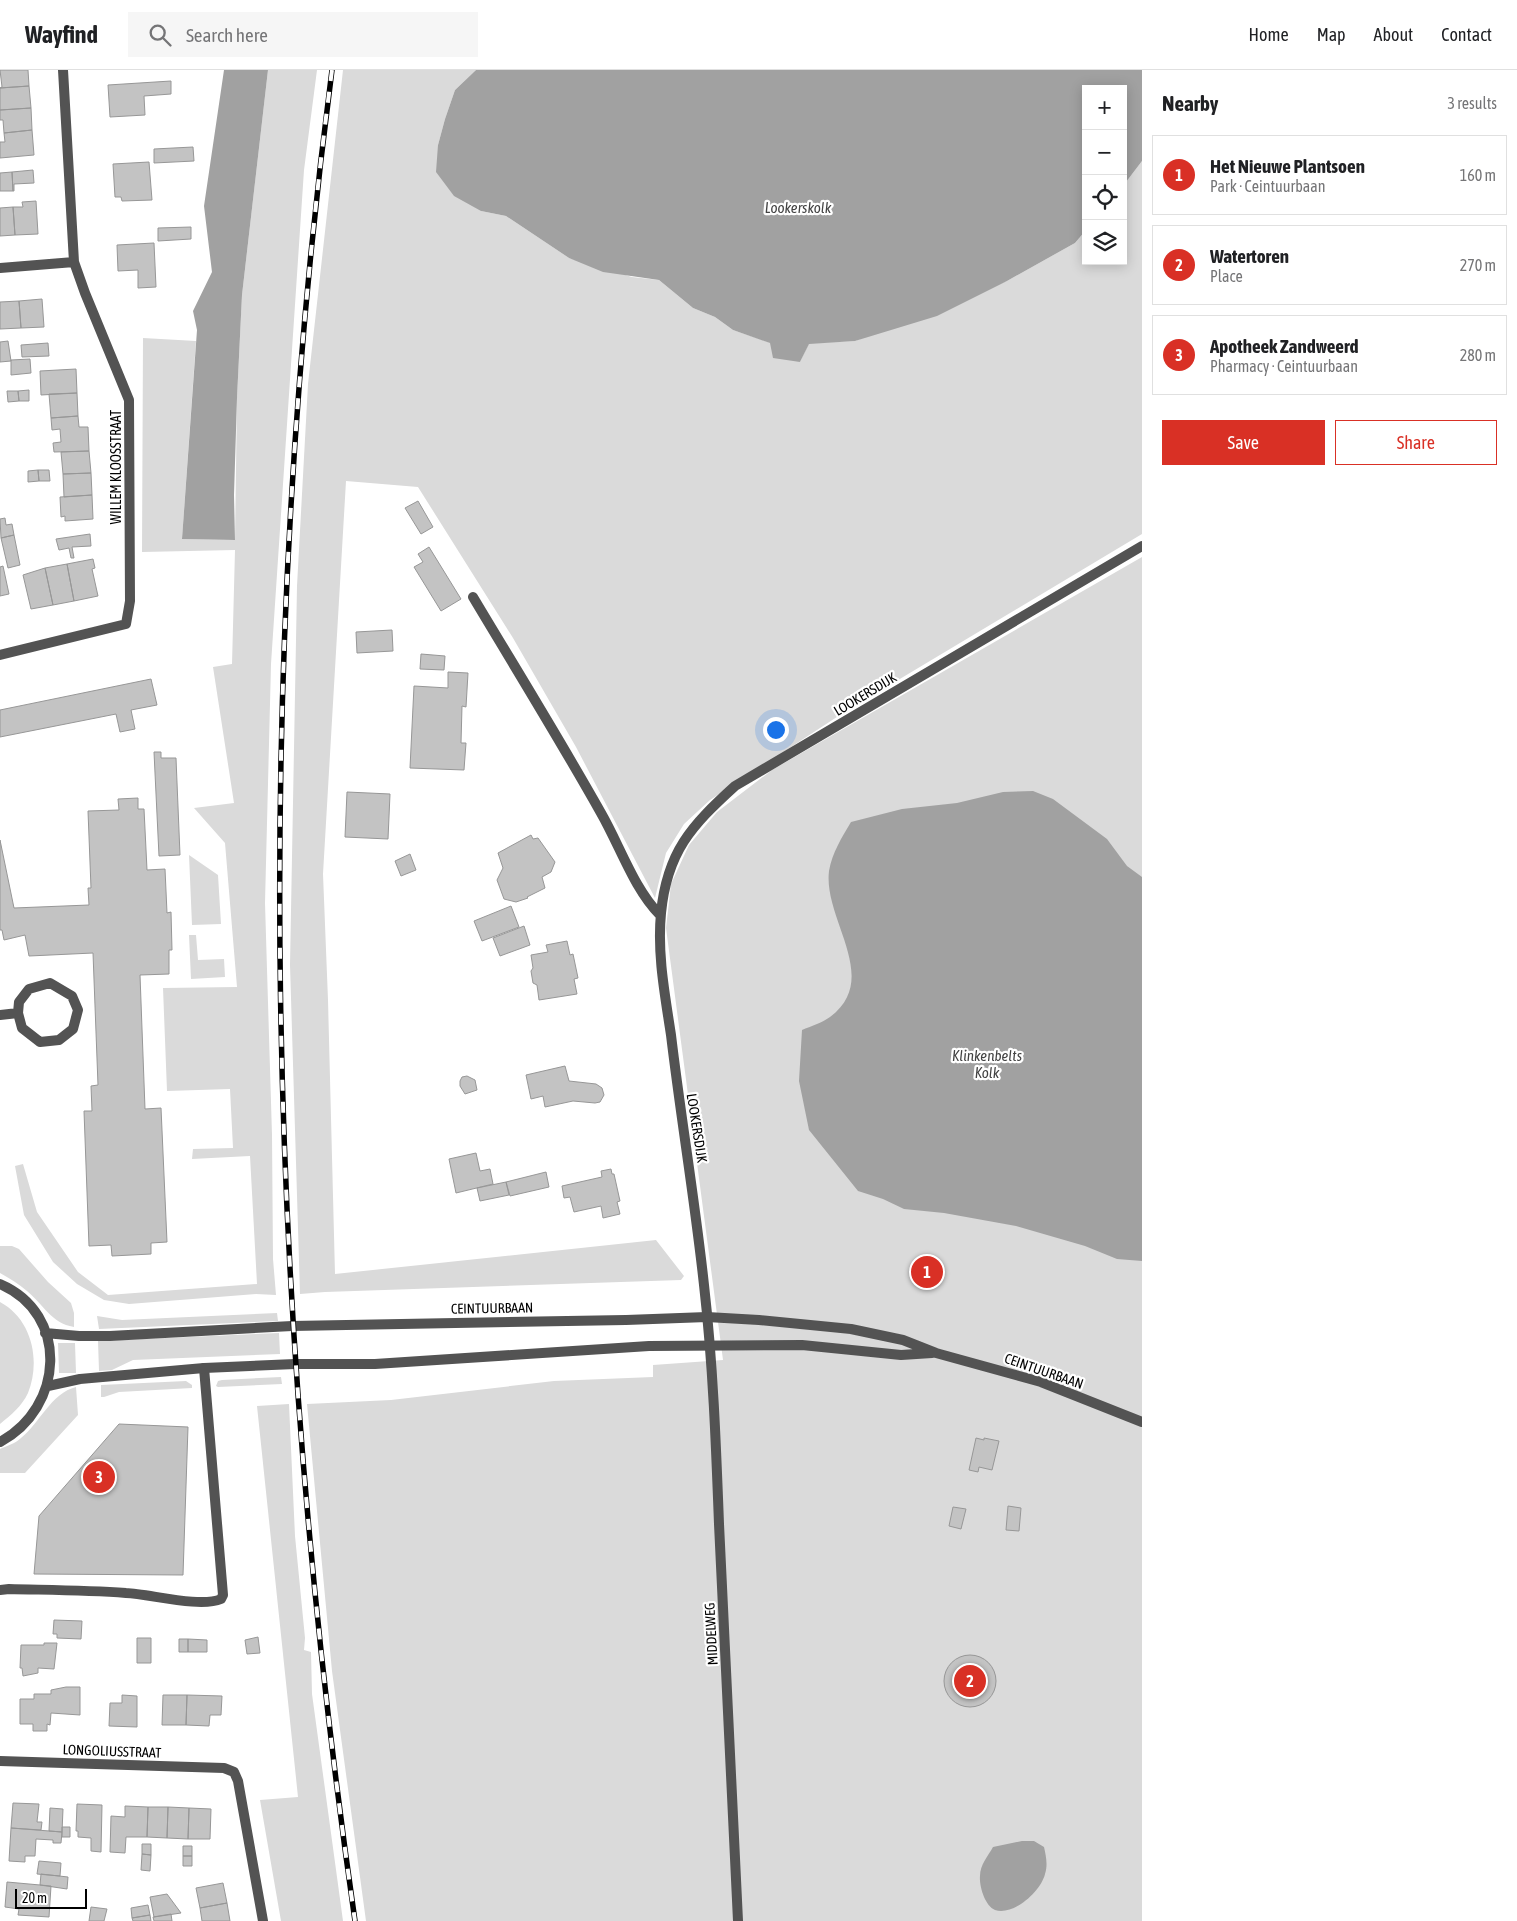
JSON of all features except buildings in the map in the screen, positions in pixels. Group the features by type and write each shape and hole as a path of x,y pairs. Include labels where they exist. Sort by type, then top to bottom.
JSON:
{"street":[{"name":"WILLEM KLOOSSTRAAT","path":"0,655 126,624 130,601 129,400 84,293 74,262 63,70"},
{"path":"0,268 74,262"},
{"name":"LOOKERSDIJK","path":"710,1345 692,1185 660,955 660,915 665,886 670,864 679,847 704,815 735,786 1142,546"},
{"path":"473,596 566,750 609,827 648,903 660,915"},
{"path":"50,983 72,996 78,1010 73,1029 59,1040 40,1042 22,1028 18,1013 19,1002 29,989 50,983"},
{"path":"0,1015 18,1013"},
{"path":"0,1284 23,1299 36,1315 45,1332 50,1350 48,1386 42,1401 34,1415 23,1427 0,1442"},
{"name":"CEINTUURBAAN","path":"45,1332 79,1336 110,1336 292,1326 707,1317 852,1329 903,1340 936,1352 1041,1382 1142,1422"},
{"name":"CEINTUURBAAN","path":"48,1386 80,1378 204,1368 295,1364 375,1364 627,1347 710,1345 802,1346 901,1355 936,1352"},
{"name":"MIDDELWEG","path":"710,1345 738,1921"},
{"path":"0,1590 126,1593 194,1601 216,1601 222,1599 224,1595 204,1368"},
{"name":"LONGOLIUSSTRAAT","path":"0,1761 224,1768 234,1772 238,1781 263,1921"}],"shaded area":[{"path":"268,70 317,70 304,170 271,664 265,903 272,1135 273,1259 276,1295 256,1294 129,1304 104,1300 77,1284 53,1262 24,1215 15,1166 23,1164 37,1212 78,1272 108,1295 257,1284 250,1156 192,1159 193,1149 233,1148 230,1089 167,1091 163,988 237,987 225,843 194,808 234,803 213,667 232,664 235,550 142,552 143,338 196,341 182,539 235,540 237,398 242,295"},
{"path":"343,70 476,70 455,90 438,145 481,211 506,216 569,258 632,277 659,280 693,308 715,317 733,330 771,343 800,362 809,343 855,341 1007,281 1075,243 1082,235 1082,265 1127,265 1127,181 1142,161 1142,534 843,713 710,800 684,824 666,853 655,898 576,747 513,638 418,487 346,481 323,874 335,1274 656,1240 684,1276 681,1280 300,1294 290,965 297,586 308,384"},
{"path":"1142,557 1142,1921 366,1921 332,1671 307,1404 391,1400 554,1381 653,1377 653,1365 723,1360 666,928 671,884 689,845 717,812 772,770"},
{"path":"189,855 218,875 221,924 192,925"},
{"path":"189,935 196,935 198,960 224,959 225,977 191,979"},
{"path":"0,1246 12,1246 19,1249 48,1282 71,1303 74,1313 74,1327 59,1322 24,1288 0,1273"},
{"path":"0,1302 11,1309 20,1319 26,1330 31,1342 34,1368 26,1398 0,1424"},
{"path":"277,1313 278,1321 99,1329 97,1316 122,1320"},
{"path":"279,1333 280,1354 133,1360 112,1370 99,1371 98,1341"},
{"path":"58,1343 75,1343 76,1373 59,1373"},
{"path":"281,1377 282,1384 216,1386 218,1381 222,1380"},
{"path":"186,1381 192,1385 192,1388 119,1392 101,1397 101,1385"},
{"path":"76,1387 78,1415 25,1473 0,1473 0,1449 19,1440 60,1395"},
{"path":"289,1404 295,1536 305,1638 304,1650 311,1652 312,1694 343,1921 281,1921 260,1800 298,1797 257,1406"}],"water":[{"path":"224,70 268,70 242,295 234,495 235,540 182,539 197,330 193,311 212,272 204,206"},
{"name":"Lookerskolk","path":"476,70 1142,70 1142,161 1127,181 1127,85 1082,85 1082,235 1075,243 1007,281 937,316 855,341 809,344 800,362 773,358 770,343 733,330 715,317 693,308 659,280 603,272 569,258 506,216 481,211 454,196 436,172 438,145 455,90"},
{"name":"Klinkenbelts Kolk","path":"1033,791 1053,799 1107,839 1127,866 1142,877 1142,1261 1117,1259 1085,1246 1016,1226 944,1213 904,1209 883,1199 858,1191 809,1130 799,1081 802,1030 830,1017 845,1002 851,985 851,967 847,948 829,890 829,871 835,852 851,822 902,809 957,803 1003,792"},
{"path":"1022,1841 1034,1841 1044,1847 1046,1857 1045,1874 1038,1888 1026,1901 1010,1909 995,1910 988,1904 982,1890 980,1880 981,1868 993,1847"}],"railway":[{"path":"332,70 306,301 289,532 281,764 280,996 288,1228 303,1460 325,1691 355,1921"}],"place":[{"name":"Het Nieuwe Plantsoen","path":"927,1272"},
{"name":"Apotheek Zandweerd","path":"99,1477"},
{"name":"Watertoren","path":"970,1681"}]}
